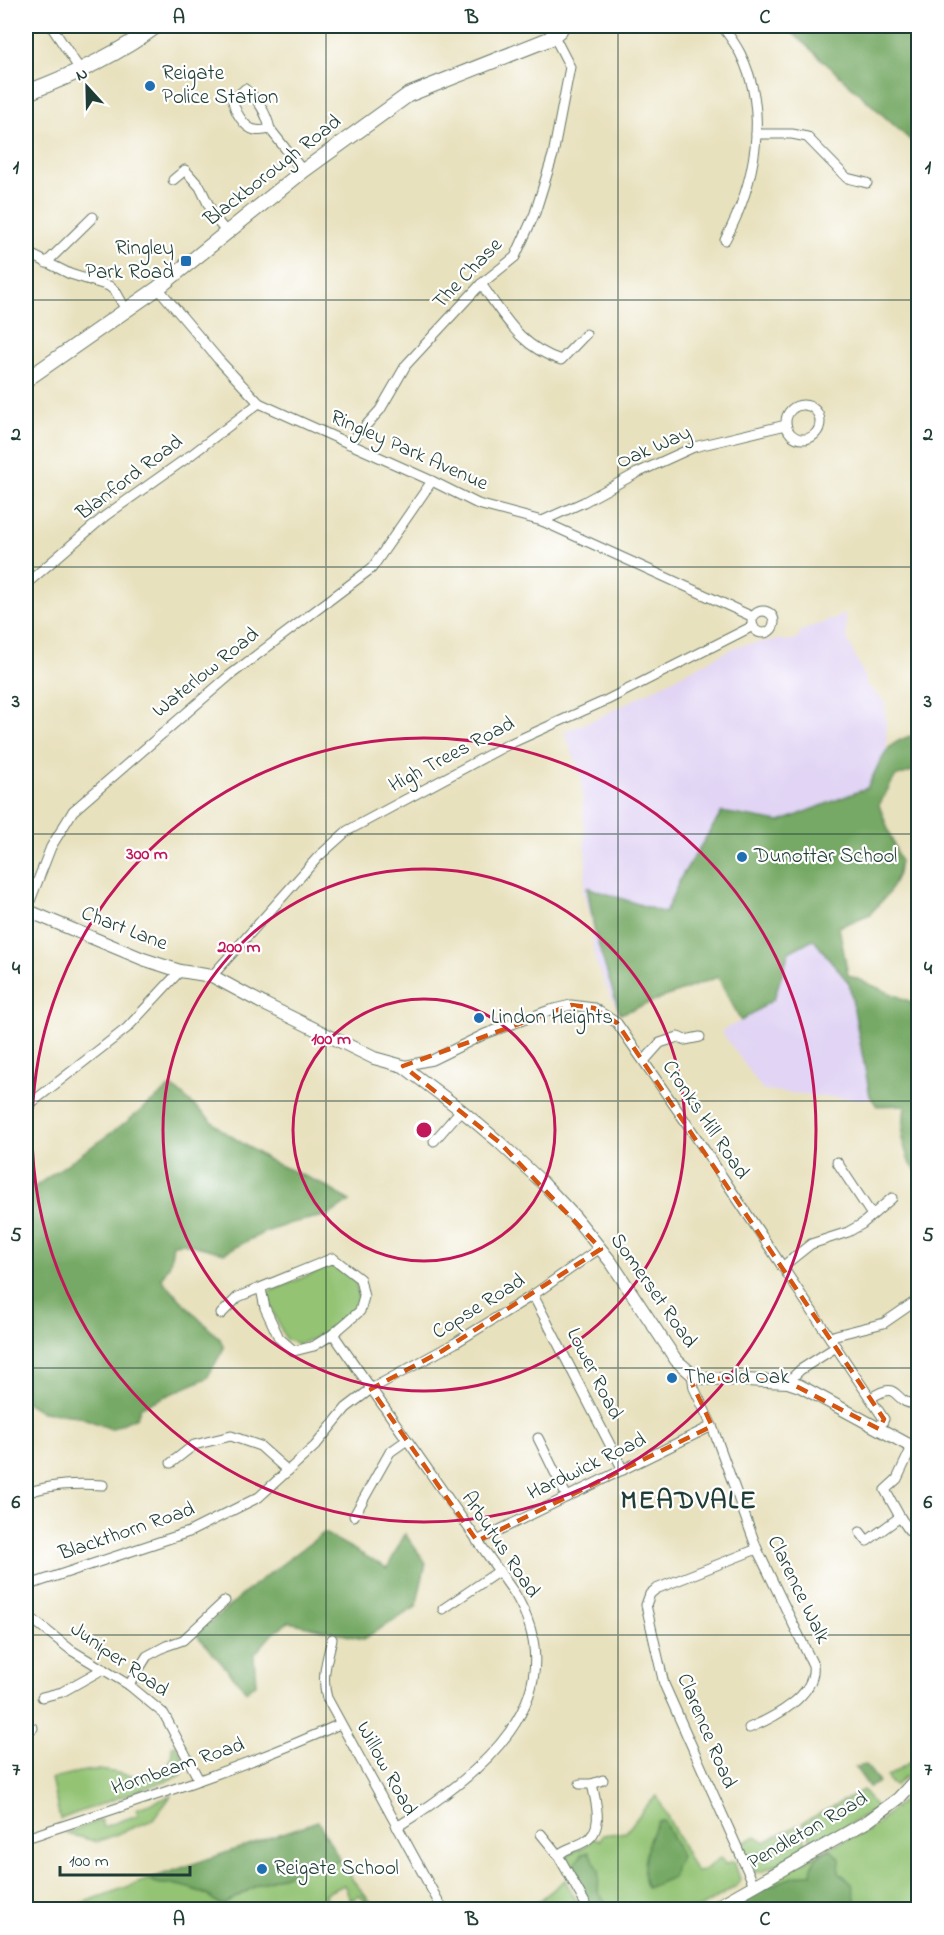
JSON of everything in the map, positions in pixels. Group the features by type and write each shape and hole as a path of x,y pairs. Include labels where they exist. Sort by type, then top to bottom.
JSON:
{"main road":[{"path":"26,93 81,70 136,40 156,26"},
{"name":"Blackborough Road","path":"26,380 158,288 303,171 408,95 558,31"}],"street":[{"path":"51,26 81,70"},
{"path":"722,26 740,52 750,77 755,100 756,134 754,160 746,192 735,222 725,240"},
{"name":"The Chase","path":"349,444 380,410 406,365 481,284 515,257 535,213 553,154 570,67 558,31"},
{"path":"270,129 254,130 233,108 233,100 245,89 257,98 267,117 270,129 303,171"},
{"path":"756,134 792,134 807,137 847,178 867,183"},
{"path":"173,180 185,170 200,187 215,218 227,233"},
{"path":"46,263 93,217"},
{"path":"26,252 70,274 109,286 116,292 126,310"},
{"path":"481,284 519,337 544,355 561,360 586,334"},
{"name":"Ringley Park Avenue","path":"158,288 259,403 478,504 542,520 753,621"},
{"name":"Blanford Road","path":"26,584 105,516 191,456 259,403"},
{"name":"Oak Way","path":"542,520 584,502 637,473 694,447 786,425"},
{"name":"Waterlow Road","path":"26,910 51,847 73,811 229,676 372,567 432,481"},
{"name":"High Trees Road","path":"212,976 318,857 347,831 507,745 607,700 753,621"},
{"name":"Chart Lane","path":"26,910 133,955 180,971 212,976 374,1058 403,1066"},
{"path":"26,1107 127,1028 180,971"},
{"name":"Cronks Hill Road","path":"403,1066 432,1060 485,1034 550,1010 571,1005 594,1008 617,1023 871,1398 884,1419 879,1429"},
{"path":"644,1061 660,1043 678,1037 685,1040 700,1037"},
{"name":"Somerset Road","path":"403,1066 499,1142 574,1216 600,1248 676,1360 692,1374 703,1378 788,1382 800,1386 915,1449"},
{"path":"434,1141 461,1110"},
{"path":"837,1162 872,1215"},
{"path":"782,1267 811,1244 848,1232 862,1224 892,1198"},
{"name":"Copse Road","path":"371,1389 442,1351 533,1294 600,1248"},
{"path":"221,1314 238,1297 333,1258 360,1279 364,1297 360,1311 333,1334 314,1346 294,1351 279,1338 265,1308 261,1289"},
{"name":"Lower Road","path":"533,1294 623,1470"},
{"path":"788,1382 833,1343 836,1335 884,1323 912,1304"},
{"name":"Arbutus Road","path":"333,1334 499,1571 521,1605 530,1628 534,1666 527,1702 510,1733 476,1769 435,1802 397,1827"},
{"name":"Clarence Walk","path":"692,1374 694,1388 712,1426 757,1549 812,1660 814,1670 811,1684 804,1693 768,1720 749,1728"},
{"name":"Blackthorn Road","path":"28,1585 189,1532 259,1497 315,1446 346,1408 371,1389"},
{"path":"871,1398 887,1390 893,1391 906,1402 918,1403"},
{"name":"Hardwick Road","path":"477,1541 712,1426"},
{"path":"171,1463 194,1445 231,1436 260,1446 288,1471"},
{"path":"538,1438 567,1497"},
{"path":"354,1516 390,1452 407,1440"},
{"path":"915,1449 897,1479 885,1490 909,1530 918,1537"},
{"path":"26,1493 48,1486 103,1485"},
{"path":"860,1532 867,1541 900,1516"},
{"name":"Clarence Road","path":"754,1885 664,1684 646,1605 648,1597 656,1589 757,1549"},
{"path":"443,1609 499,1571"},
{"path":"26,1574 28,1585"},
{"path":"129,1685 147,1656 166,1646 183,1641 225,1601"},
{"name":"Juniper Road","path":"26,1610 31,1618 71,1650 129,1685 164,1714 199,1780"},
{"name":"Willow Road","path":"332,1639 324,1671 327,1698 442,1910"},
{"path":"42,1697 62,1692 104,1670"},
{"name":"Hornbeam Road","path":"26,1838 199,1780 289,1747 340,1724"},
{"name":"Pendleton Road","path":"711,1910 868,1821 898,1799 918,1777"},
{"path":"580,1784 592,1784 603,1780"},
{"path":"558,1855 567,1847 584,1842 593,1833 598,1819 592,1784"},
{"path":"541,1834 558,1855 589,1910"}],"highlighted area":[{"path":"571,1005 594,1008 617,1023 884,1419 879,1429 788,1382 689,1377 712,1426 477,1541 371,1389 442,1351 601,1249 499,1142 403,1066"}],"shaded area":[{"name":"Dunottar School","path":"845,614 847,638 866,684 885,703 887,748 895,777 879,805 898,874 886,896 870,914 839,927 870,1099 763,1090 721,1031 741,1021 718,977 620,1014 595,960 592,935 595,934 582,889 584,889 586,865 581,775 564,732 600,717 737,646 780,639 785,641 797,639 800,636 799,632"}],"green space":[{"path":"785,26 918,26 918,147"},
{"path":"918,734 918,769 895,777 879,805 900,861 898,874 888,894 870,914 839,927 848,975 918,1005 918,1173 909,1162 902,1139 905,1105 877,1106 870,1096 849,983 813,939 789,952 774,999 741,1021 718,977 620,1014 595,934 587,887 665,913 681,877 722,812 780,822 867,788 890,747 906,737"},
{"path":"172,1086 223,1131 272,1162 320,1183 350,1201 329,1215 291,1223 263,1233 224,1253 183,1243 173,1244 170,1264 161,1279 220,1339 224,1348 207,1378 141,1407 137,1417 111,1429 78,1416 42,1412 26,1402 26,1193 125,1123"},
{"path":"330,1266 355,1279 359,1300 356,1309 323,1335 299,1344 286,1340 266,1293"},
{"path":"324,1533 387,1568 405,1534 426,1563 416,1607 363,1639 289,1622 274,1632 254,1655 256,1684 246,1691 196,1634 254,1585"},
{"path":"176,1745 185,1764 181,1775 60,1819 51,1779 97,1770 133,1776 156,1775 164,1771 170,1761 172,1746"},
{"path":"918,1757 918,1766 906,1778 904,1777 896,1786 890,1783 887,1777"},
{"path":"866,1765 879,1782 869,1787 855,1767"},
{"path":"918,1784 918,1909 716,1910 838,1843 871,1829"},
{"path":"863,1790 876,1807 875,1810 813,1843 802,1823"},
{"path":"171,1796 153,1820 97,1842 66,1833 101,1820 103,1827 138,1815 136,1809"},
{"path":"657,1796 696,1872 703,1871 721,1857 725,1864 734,1861 740,1879 738,1885 698,1909 592,1909 568,1866 566,1858 587,1845 593,1838 600,1840 602,1835 626,1832"},
{"path":"318,1821 340,1860 321,1867 302,1869 257,1885 221,1906 195,1890 149,1879"},
{"path":"658,1821 664,1821 681,1856 675,1868 674,1877 647,1888 644,1864 651,1835"},
{"path":"798,1825 806,1842 805,1849 762,1872 751,1872 737,1846 756,1836 765,1842"},
{"path":"830,1849 840,1859 839,1872 852,1883 857,1909 730,1910 768,1887 811,1873 816,1858"},
{"path":"589,1852 599,1870 598,1892 610,1909 592,1909 581,1890 573,1867 582,1854"},
{"path":"340,1860 375,1908 359,1896 351,1900 344,1885 324,1894 331,1909 62,1910 149,1879 195,1890 221,1906 257,1885 302,1869 321,1867"},
{"path":"565,1880 581,1909 531,1909 532,1907"}],"place":[{"name":"Reigate Police Station","path":"150,86"},
{"name":"Ringley Park Road","path":"186,261"},
{"name":"Dunottar School","path":"742,857"},
{"name":"Lindon Heights","path":"479,1018"},
{"name":"The Old Oak","path":"672,1378"},
{"name":"Reigate School","path":"262,1869"}],"district":[{"name":"MEADVALE","path":"689,1501"}]}
